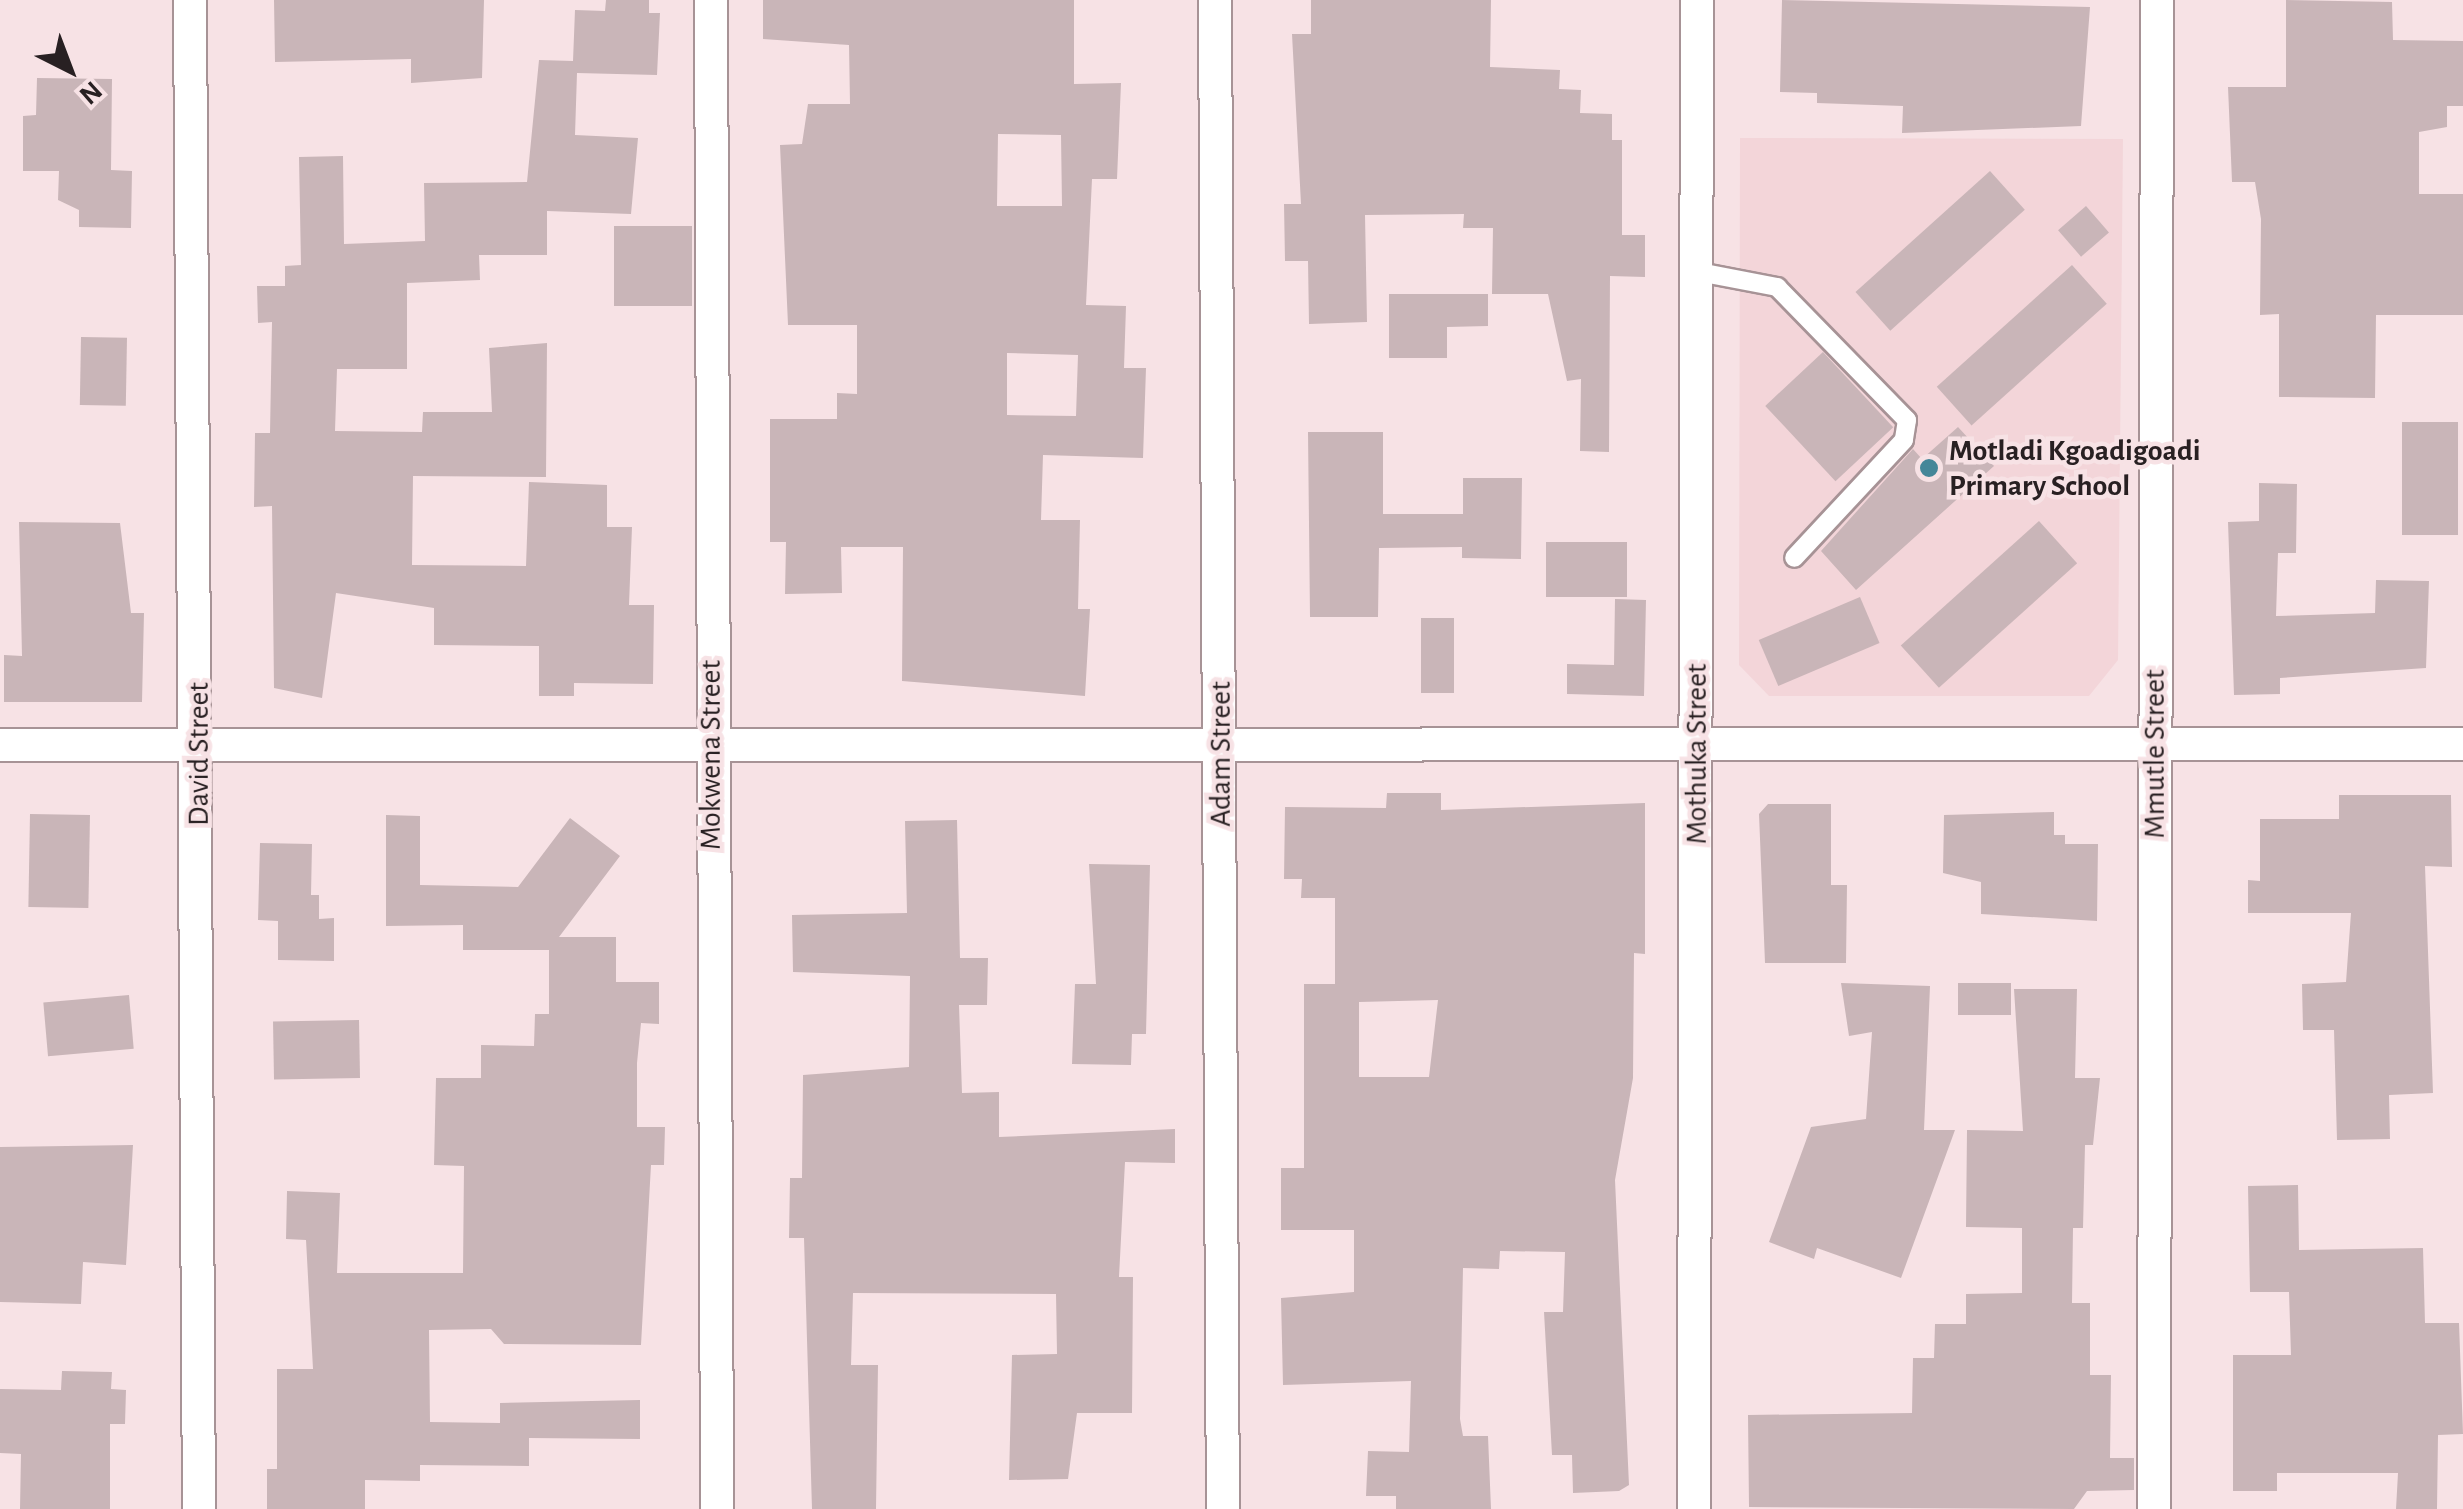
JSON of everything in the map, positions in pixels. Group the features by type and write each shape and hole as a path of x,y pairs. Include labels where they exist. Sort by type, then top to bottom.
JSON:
{"street":[{"name":"David Street","path":"190,0 200,745 199,1509"},
{"name":"Mokwena Street","path":"711,0 710,741 718,1509"},
{"name":"Adam Street","path":"1215,0 1222,1509"},
{"name":"Mothuka Street","path":"1694,1509 1697,0"},
{"name":"Mmutle Street","path":"2154,1509 2157,0"},
{"path":"0,746 710,741 1698,747 2463,744"}],"lane":[{"path":"1694,272 1777,286 1907,420 1904,440 1794,558"}],"shaded area":[{"name":"Motladi Kgoadigoadi Primary School","path":"1740,138 2123,139 2118,660 2089,696 1769,696 1739,665"}],"building":[{"path":"274,0 484,0 482,78 411,83 411,59 275,62"},
{"path":"606,0 649,0 649,13 660,13 657,75 577,73 575,135 638,138 631,214 547,211 547,255 479,255 480,280 407,283 407,369 337,369 335,431 422,432 423,412 492,412 489,348 547,343 546,477 413,476 412,565 526,566 529,482 607,485 607,527 632,527 629,605 654,605 653,684 574,683 574,696 539,696 539,646 434,645 434,608 336,593 322,698 274,688 272,506 254,507 255,433 270,433 272,322 258,323 257,286 285,286 285,266 301,265 299,157 343,156 344,244 425,241 424,183 527,182 539,60 573,61 575,10 605,11"},
{"path":"763,0 1074,0 1074,84 1121,83 1117,179 1092,179 1086,305 1126,306 1124,368 1146,368 1143,458 1043,455 1041,520 1080,520 1078,609 1090,609 1085,696 902,681 903,547 841,547 842,593 785,594 786,542 770,542 770,419 837,419 837,393 857,394 857,325 788,325 780,145 802,144 808,104 850,104 849,45 763,39","holes":["998,134 1061,135 1062,206 997,206","1007,353 1078,355 1076,416 1007,415"]},
{"path":"1311,0 1491,0 1490,67 1560,70 1559,89 1581,90 1580,113 1612,114 1612,140 1622,140 1622,235 1645,235 1645,277 1610,276 1609,452 1580,451 1581,379 1567,381 1548,294 1492,294 1493,228 1463,228 1464,214 1365,215 1367,322 1309,324 1308,261 1285,261 1284,204 1301,204 1292,34 1311,34"},
{"path":"1782,0 2090,7 2081,126 1902,133 1903,106 1817,103 1817,93 1780,92"},
{"path":"2286,0 2392,2 2393,40 2463,41 2463,106 2447,106 2447,127 2419,132 2419,194 2463,194 2463,315 2376,315 2375,398 2279,397 2279,314 2260,315 2261,219 2255,182 2232,182 2228,87 2286,87"},
{"path":"37,78 112,79 111,170 132,171 131,228 79,227 79,210 58,200 59,171 23,171 23,116 36,115"},
{"path":"1990,171 2025,210 1890,331 1855,292"},
{"path":"2086,206 2109,232 2081,257 2058,230"},
{"path":"614,226 692,226 692,306 614,306"},
{"path":"2072,265 2107,304 1972,425 1937,387"},
{"path":"1389,294 1488,294 1488,326 1447,327 1447,358 1389,358"},
{"path":"81,337 127,338 126,406 80,405"},
{"path":"1823,352 1893,427 1835,481 1765,406"},
{"path":"2402,422 2458,422 2458,535 2402,535"},
{"path":"1958,427 1994,466 1856,590 1821,551 1913,449 1922,459"},
{"path":"1308,432 1383,432 1383,514 1463,514 1463,478 1522,478 1521,559 1462,558 1462,547 1379,548 1378,617 1310,617"},
{"path":"2259,483 2297,484 2296,553 2278,553 2276,616 2375,613 2376,580 2429,581 2426,668 2280,678 2280,694 2234,695 2228,522 2259,521"},
{"path":"2039,521 2077,563 1939,688 1901,645"},
{"path":"19,522 120,523 131,613 144,613 142,702 4,702 4,655 22,656"},
{"path":"1546,542 1627,542 1627,597 1546,597"},
{"path":"1860,597 1880,643 1778,686 1759,640"},
{"path":"1615,599 1646,600 1644,696 1567,694 1567,664 1614,665"},
{"path":"1421,618 1454,618 1454,693 1421,693"},
{"path":"1387,793 1441,793 1441,810 1645,803 1645,954 1634,953 1633,1078 1615,1180 1629,1485 1619,1491 1573,1493 1572,1455 1552,1455 1544,1312 1563,1312 1565,1252 1500,1251 1499,1269 1463,1268 1460,1419 1463,1436 1488,1436 1491,1509 1396,1509 1396,1496 1366,1496 1368,1451 1409,1452 1411,1381 1283,1385 1281,1298 1354,1292 1354,1230 1281,1230 1281,1168 1304,1168 1304,984 1335,984 1335,898 1301,898 1302,879 1284,879 1285,807 1386,808","holes":["1438,1000 1429,1077 1359,1077 1359,1002"]},
{"path":"2339,795 2451,795 2452,867 2425,866 2433,1093 2389,1095 2390,1139 2337,1140 2334,1030 2303,1030 2302,984 2346,982 2351,913 2248,913 2248,880 2260,881 2260,819 2339,819"},
{"path":"1768,804 1831,804 1831,885 1847,885 1846,963 1765,963 1759,814"},
{"path":"2054,812 2054,835 2065,835 2065,844 2098,844 2097,921 1981,914 1981,882 1943,873 1944,815"},
{"path":"30,814 90,815 88,908 28,907"},
{"path":"386,815 420,816 420,885 518,887 570,818 620,856 559,937 616,937 616,982 659,982 659,1024 641,1023 637,1063 637,1127 665,1127 664,1165 651,1165 641,1345 504,1344 491,1329 429,1330 430,1422 500,1423 500,1403 640,1400 640,1439 529,1438 529,1466 420,1465 420,1481 365,1480 365,1509 267,1509 267,1469 277,1469 277,1369 313,1369 306,1240 286,1239 287,1191 340,1193 337,1273 463,1273 464,1166 434,1165 436,1078 481,1078 481,1045 534,1046 535,1014 549,1014 549,950 463,950 463,925 386,926"},
{"path":"957,820 960,958 988,958 987,1005 959,1005 962,1093 999,1092 999,1137 1175,1129 1175,1163 1125,1162 1119,1277 1133,1277 1132,1413 1077,1413 1068,1479 1009,1480 1012,1355 1057,1354 1056,1294 853,1293 851,1365 878,1365 876,1509 812,1509 804,1238 789,1238 790,1178 802,1178 803,1075 909,1067 910,976 793,972 792,915 907,913 905,821"},
{"path":"260,843 312,844 311,895 319,895 319,919 334,918 334,961 278,960 278,921 258,920"},
{"path":"1089,864 1150,865 1146,1034 1132,1034 1131,1065 1072,1064 1075,984 1096,984"},
{"path":"1841,983 1930,986 1924,1130 1955,1130 1901,1278 1817,1248 1814,1259 1769,1242 1811,1127 1866,1119 1872,1032 1849,1036"},
{"path":"1958,983 2011,983 2011,1015 1958,1015"},
{"path":"2014,989 2077,989 2075,1078 2100,1078 2093,1145 2085,1145 2083,1228 2073,1228 2072,1303 2090,1303 2090,1375 2111,1375 2110,1458 2134,1458 2134,1490 2087,1491 2074,1509 1749,1507 1748,1415 1912,1413 1913,1358 1934,1358 1935,1324 1966,1324 1966,1294 2022,1293 2022,1228 1966,1227 1967,1130 2023,1131"},
{"path":"129,995 134,1049 48,1056 43,1002"},
{"path":"359,1020 360,1078 274,1079 273,1022"},
{"path":"133,1145 126,1265 83,1262 81,1304 0,1302 0,1147"},
{"path":"2298,1185 2299,1250 2423,1248 2425,1323 2459,1323 2463,1434 2438,1435 2437,1509 2396,1509 2398,1473 2277,1473 2277,1491 2233,1491 2233,1355 2291,1355 2289,1292 2250,1292 2248,1186"},
{"path":"62,1371 112,1372 111,1389 126,1390 125,1424 110,1424 110,1509 20,1509 21,1454 0,1453 0,1389 61,1390"}],"place":[{"name":"Motladi Kgoadigoadi Primary School","path":"1929,468"}]}
